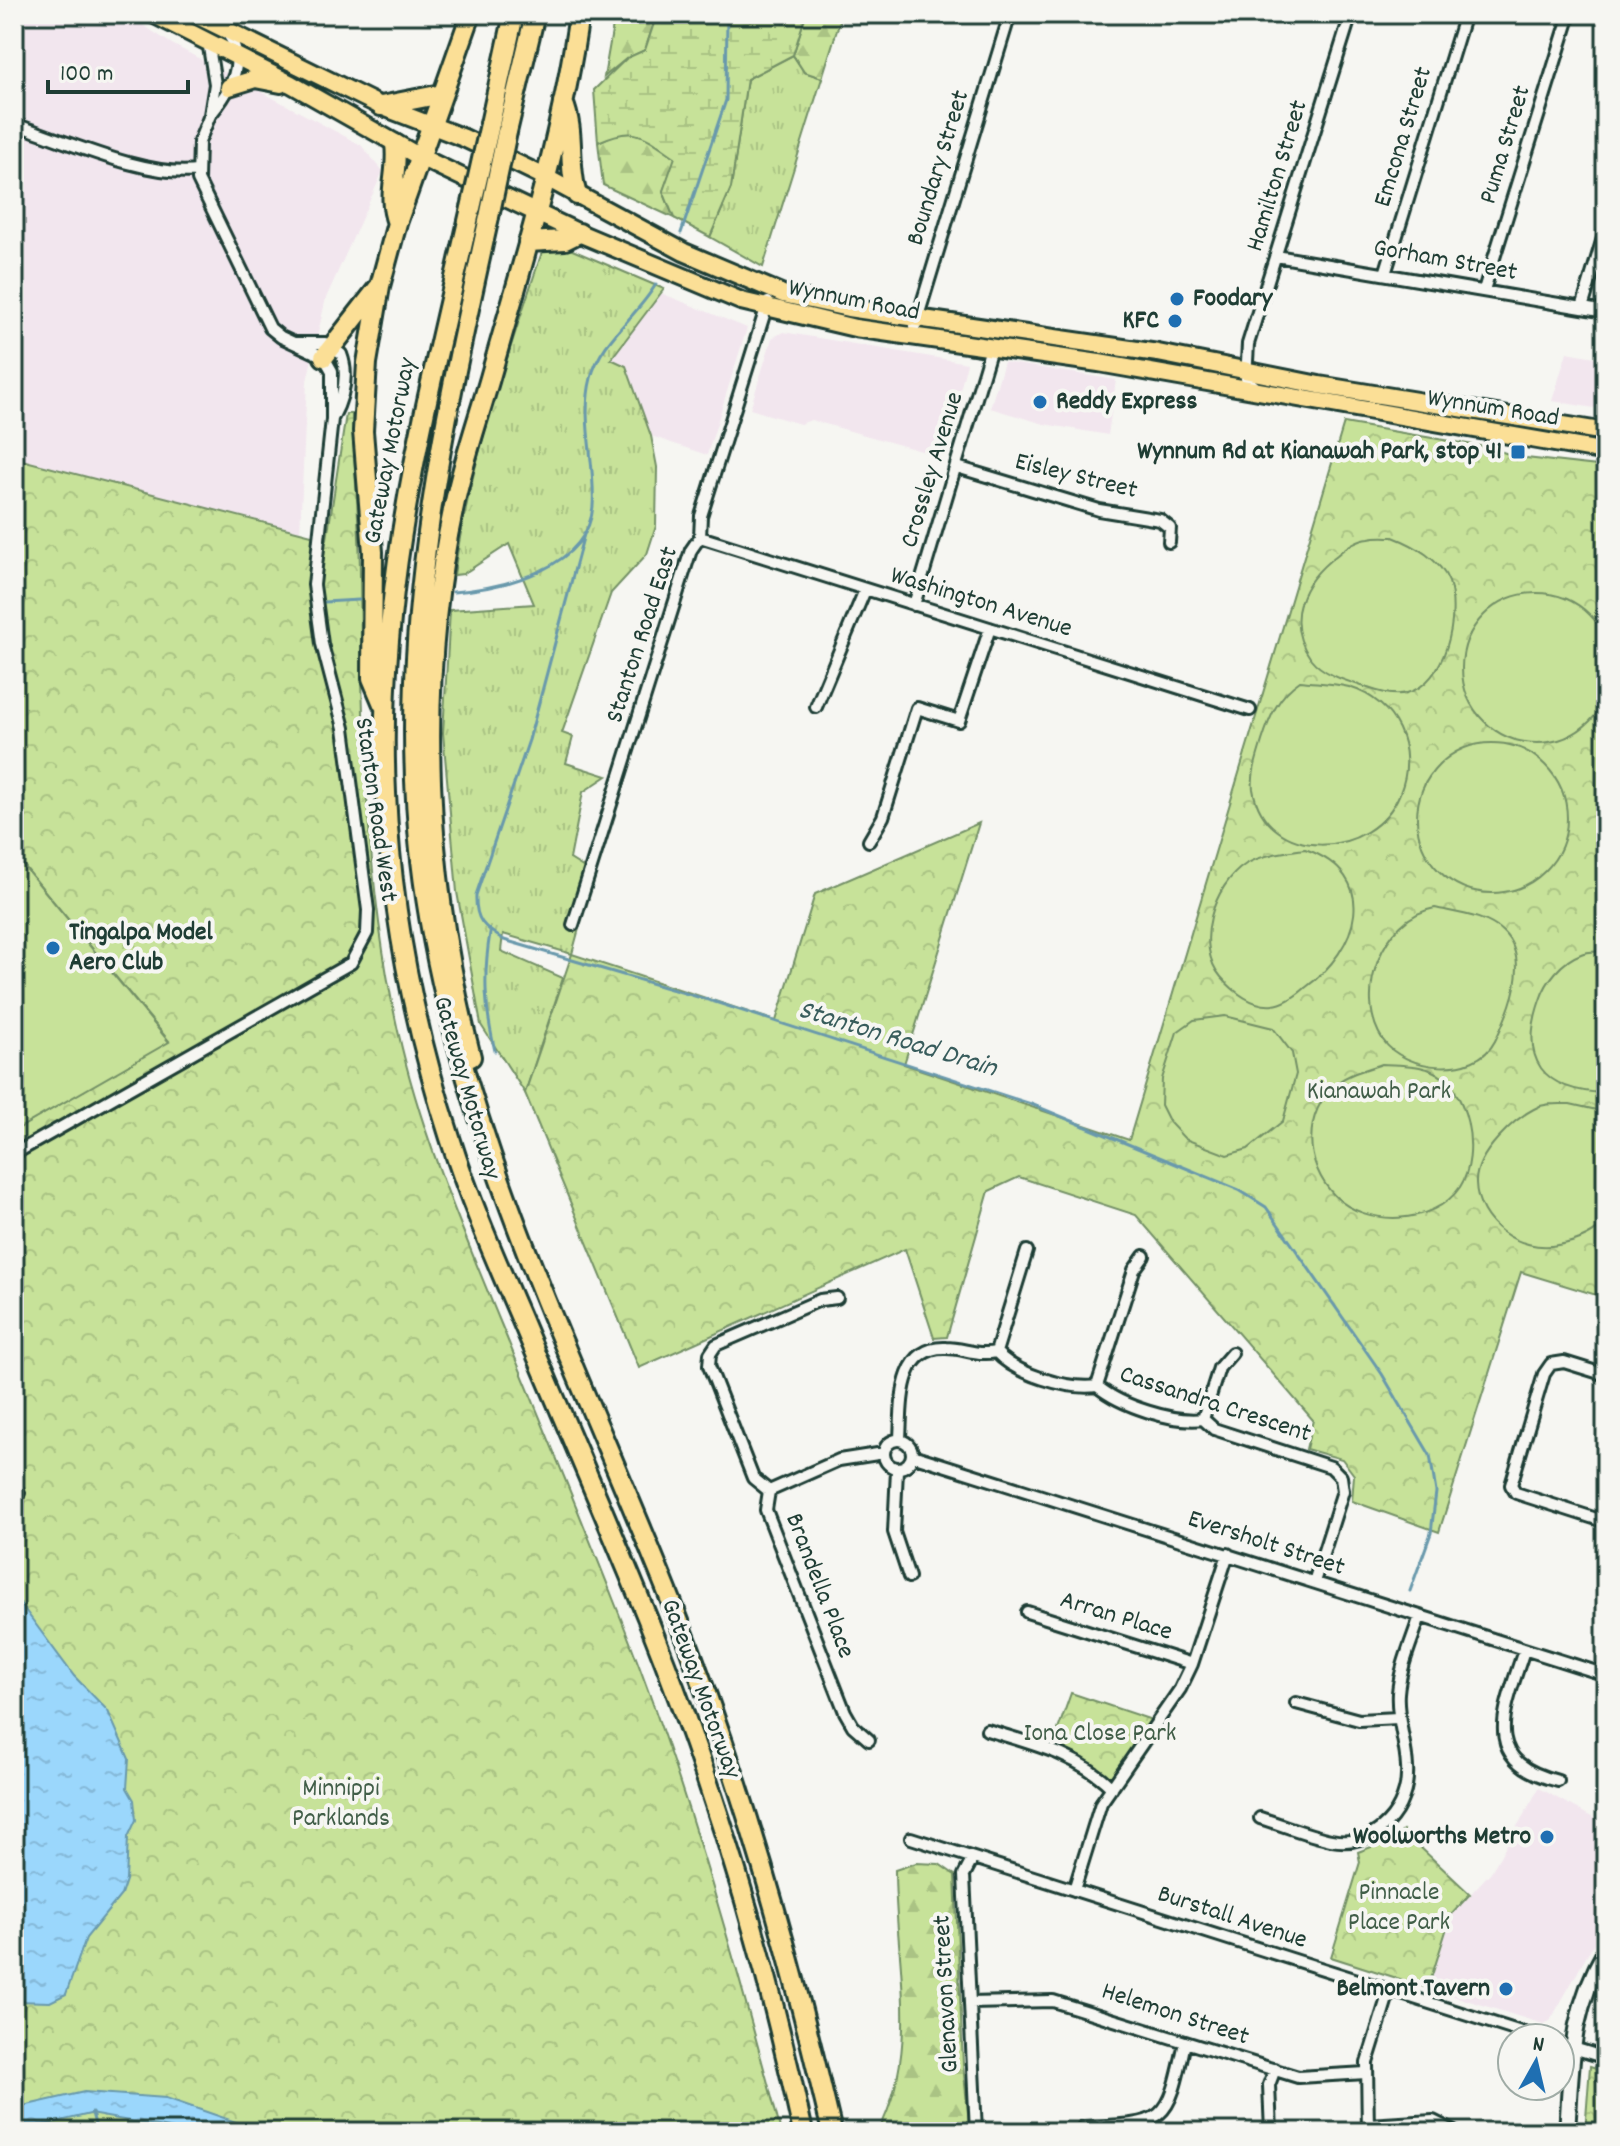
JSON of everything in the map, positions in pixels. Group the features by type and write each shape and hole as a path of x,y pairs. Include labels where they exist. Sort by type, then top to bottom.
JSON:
{"highway":[{"path":"384,705 372,678 373,552 363,431 367,363 380,286 397,223 471,14"},
{"name":"Gateway Motorway","path":"514,14 411,465 395,569 384,705 386,797 395,894 409,983 431,1074 481,1223 687,1721 747,1906 803,2132"},
{"name":"Gateway Motorway","path":"535,14 489,217 427,525 417,613 413,703 416,795 429,917 455,1041 485,1133 533,1263 712,1709 776,1906 832,2132"},
{"path":"485,1133 488,1116 459,1001 440,884 432,759 434,647 454,502 536,213 563,102 579,14"},
{"path":"381,106 442,94"},
{"path":"563,102 571,121 573,177 577,195"},
{"path":"395,144 397,161 390,205 397,223"},
{"path":"528,242 565,240 579,233"},
{"path":"328,351 380,286"}],"main road":[{"name":"Wynnum Road","path":"153,14 291,84 420,157 536,213 708,290 766,308 912,336 1606,452"},
{"name":"Wynnum Road","path":"194,14 381,106 430,128 464,138 545,177 674,247 772,290 814,302 1059,337 1423,403 1606,432"},
{"path":"229,87 255,79 269,84 291,84"},
{"path":"1423,403 1435,414 1433,423"},
{"path":"1574,2022 1582,1998 1606,1950"},
{"path":"1567,2102 1567,2132"}],"street":[{"name":"Boundary Street","path":"912,336 1010,14"},
{"name":"Hamilton Street","path":"1245,369 1248,344 1351,14"},
{"name":"Emcona Street","path":"1385,274 1465,14"},
{"name":"Puma Street","path":"1484,290 1570,14"},
{"path":"224,28 235,43 239,57 229,87 210,115 199,142 197,171 205,199 265,320 275,333 296,343 311,341 328,351"},
{"path":"208,41 215,72 210,115"},
{"path":"14,124 146,167 174,172 197,171"},
{"path":"1582,308 1606,228"},
{"name":"Gorham Street","path":"1276,256 1606,312"},
{"name":"Stanton Road East","path":"573,925 691,550 700,537 701,516 772,290"},
{"name":"Crossley Avenue","path":"914,605 991,348"},
{"name":"Stanton Road West","path":"14,1154 318,983 351,963 362,948 367,933 368,910 344,728 322,644 314,585 332,419 340,403 345,371 341,354 328,351"},
{"path":"1245,369 1246,379 1260,392"},
{"name":"Eisley Street","path":"957,467 1099,510 1160,520 1170,528 1169,542"},
{"name":"Washington Avenue","path":"700,537 1250,710"},
{"path":"816,707 865,590"},
{"path":"869,841 883,817 917,708 959,721 990,628"},
{"path":"996,1352 1027,1251"},
{"path":"1097,1386 1134,1270 1144,1256"},
{"name":"Brandella Place","path":"837,1298 820,1300 716,1345 710,1354 709,1366 753,1478 769,1491 766,1510 845,1712 853,1726 869,1740"},
{"name":"Cassandra Crescent","path":"900,1438 904,1379 921,1355 934,1348 948,1347 978,1356 996,1352 1007,1365 1081,1388 1097,1386 1110,1397 1187,1421 1203,1419 1214,1429 1331,1467 1341,1477 1343,1491 1314,1582"},
{"path":"1203,1419 1219,1368 1232,1353"},
{"path":"1606,1375 1564,1362 1551,1364 1544,1374 1511,1485 1516,1493 1606,1522"},
{"path":"900,1438 910,1445 912,1455 908,1466 897,1470 886,1464 884,1453 888,1443 900,1438"},
{"path":"769,1491 839,1460 884,1453"},
{"name":"Eversholt Street","path":"912,1455 1606,1675"},
{"path":"897,1470 894,1532 909,1577"},
{"path":"1074,1890 1095,1820 1112,1788 1180,1689 1192,1664 1228,1554"},
{"name":"Arran Place","path":"1027,1612 1192,1664"},
{"path":"1260,1818 1333,1841 1349,1840 1379,1831 1392,1820 1405,1793 1407,1771 1398,1718 1399,1678 1420,1616"},
{"path":"1524,1650 1503,1718 1503,1737 1509,1753 1521,1767 1558,1781"},
{"path":"1296,1703 1359,1720 1398,1718"},
{"path":"987,1730 1060,1753 1099,1775 1112,1788"},
{"name":"Burstall Avenue","path":"911,1838 1496,2025"},
{"name":"Glenavon Street","path":"973,1858 964,1875 976,2132"},
{"path":"1389,1992 1366,2073 1368,2129 1433,2121 1455,2132"},
{"name":"Helemon Street","path":"970,2003 1053,2001 1298,2077 1366,2073"},
{"path":"1083,2127 1133,2125 1149,2122 1163,2113 1176,2088 1185,2042"},
{"path":"1576,2049 1606,2058"},
{"path":"1271,2132 1269,2085 1275,2069"}],"shaded area":[{"path":"14,14 126,14 172,44 361,145 383,171 326,298 307,381 300,533 14,458"},
{"path":"661,293 747,328 707,455 651,436 626,367 611,359"},
{"path":"783,332 967,363 943,457 811,420 800,424 750,409 772,338"},
{"path":"1567,352 1606,359 1606,410 1552,401"},
{"path":"1004,362 1116,380 1108,435 1044,424 990,408"},
{"path":"1539,1788 1606,1825 1606,1922 1548,2022 1537,2022 1428,1988 1451,1915 1491,1872"}],"green space":[{"path":"615,14 642,14 654,23 645,50 627,58 604,77"},
{"path":"642,14 806,14 793,55 747,79 731,188 710,237 674,218 663,191 675,157 646,138 630,133 598,142 594,90 627,58 645,50 654,23"},
{"path":"806,14 842,14 822,78 804,72 793,55"},
{"path":"793,55 804,72 822,78 763,267 710,237 731,188 747,79"},
{"path":"622,131 647,137 676,157 663,191 674,218 603,185 598,142"},
{"path":"570,249 664,289 611,359 626,366 651,436 657,467 656,526 647,554 611,593 562,733 573,737 566,763 607,776 583,792 570,859 594,874 572,954 503,934 501,951 563,978 525,1093 481,1025 457,892 443,733 450,610 534,604 509,544 463,574 454,575 479,452 542,252"},
{"name":"Minnippi Parklands","path":"346,414 352,414 358,515 364,747 372,862 387,975 407,1068 429,1141 456,1212 600,1566 663,1732 726,1931 781,2132 14,2132 14,1131 169,1041 14,854 14,458 327,539"},
{"name":"Kianawah Park","path":"1344,423 1491,448 1517,457 1606,467 1606,1298 1521,1272 1439,1532 1352,1501 1354,1475 1342,1459 1306,1449 1313,1420 1136,1215 1019,1177 989,1191 947,1337 934,1338 905,1249 639,1368 525,1093 572,954 776,1021 815,894 979,823 904,1064 1129,1140"},
{"path":"1393,537 1418,549 1440,567 1449,582 1453,612 1447,646 1432,676 1420,687 1401,694 1377,691 1327,672 1311,659 1298,630 1300,602 1325,565 1360,540"},
{"path":"1537,593 1566,599 1590,615 1606,639 1612,668 1606,697 1590,721 1566,737 1537,743 1508,737 1484,721 1468,697 1462,668 1468,639 1484,615 1508,599"},
{"path":"1300,681 1349,687 1365,694 1391,715 1404,744 1405,776 1400,793 1386,816 1367,832 1344,842 1320,845 1297,841 1277,831 1262,813 1253,789 1255,765 1272,715 1280,700"},
{"path":"1492,743 1521,748 1545,765 1562,789 1567,818 1562,847 1545,871 1521,888 1492,893 1463,888 1439,871 1422,847 1417,818 1422,789 1439,765 1463,748"},
{"path":"1305,849 1329,861 1345,877 1353,895 1354,914 1349,934 1339,954 1324,972 1298,993 1277,1004 1258,1004 1232,988 1213,964 1208,933 1211,917 1224,886 1246,864 1267,856"},
{"name":"Tingalpa Model Aero Club","path":"14,854 169,1042 14,1131"},
{"path":"1435,908 1489,922 1503,932 1512,944 1516,957 1515,986 1495,1041 1486,1053 1457,1066 1423,1064 1393,1051 1374,1022 1371,1002 1372,981 1387,942 1400,926 1416,914"},
{"path":"1606,951 1606,1093 1584,1091 1551,1079 1541,1068 1532,1040 1540,1000 1556,972 1567,961 1581,954"},
{"path":"1225,1016 1273,1028 1292,1053 1296,1074 1283,1121 1248,1149 1227,1155 1185,1139 1170,1123 1161,1105 1162,1079 1177,1032 1194,1020"},
{"path":"1382,1064 1419,1067 1443,1078 1454,1090 1468,1122 1470,1157 1460,1187 1448,1200 1417,1215 1381,1217 1348,1206 1325,1183 1313,1155 1313,1124 1326,1095 1347,1077"},
{"path":"1570,1104 1601,1111 1606,1116 1606,1221 1590,1234 1571,1242 1543,1246 1529,1244 1503,1232 1484,1211 1478,1197 1477,1172 1489,1149 1519,1119 1540,1106"},
{"name":"Iona Close Park","path":"1071,1693 1152,1720 1111,1779 1084,1758 1053,1744"},
{"name":"Pinnacle Place Park","path":"1403,1831 1470,1894 1451,1915 1428,1988 1331,1957 1360,1862 1358,1852 1396,1838"},
{"path":"916,1863 939,1864 955,1875 963,2065 970,2132 878,2132 891,2100 903,2036 895,1870"},
{"path":"1590,2066 1606,2071 1606,2132 1585,2132"}],"water":[{"path":"14,1595 74,1676 108,1711 129,1759 127,1788 134,1800 136,1820 128,1837 126,1880 121,1895 86,1938 66,1994 50,2002 14,2001"},
{"path":"84,2092 166,2098 265,2132 191,2132 90,2114 14,2132 14,2108"}],"waterway":[{"name":"Stanton Road Drain","path":"681,233 726,100 727,14"},
{"name":"Stanton Road Drain","path":"453,592 495,586 540,571 560,560 588,528 593,506 587,410 591,378 611,340 656,284"},
{"name":"Stanton Road Drain","path":"584,534 529,740 476,895 477,911 482,922 504,940 715,1002 1031,1104 1239,1190 1266,1207 1382,1374 1430,1455 1436,1492 1431,1533 1410,1591"},
{"path":"324,602 359,600"},
{"path":"490,933 486,992 495,1051"},
{"path":"92,2113 97,2132"}],"place":[{"name":"Foodary","path":"1177,299"},
{"name":"KFC","path":"1175,321"},
{"name":"Reddy Express","path":"1040,402"},
{"name":"Wynnum Rd at Kianawah Park, stop 41","path":"1518,452"},
{"name":"Tingalpa Model Aero Club","path":"53,948"},
{"name":"Woolworths Metro","path":"1547,1837"},
{"name":"Belmont Tavern","path":"1506,1989"}]}
